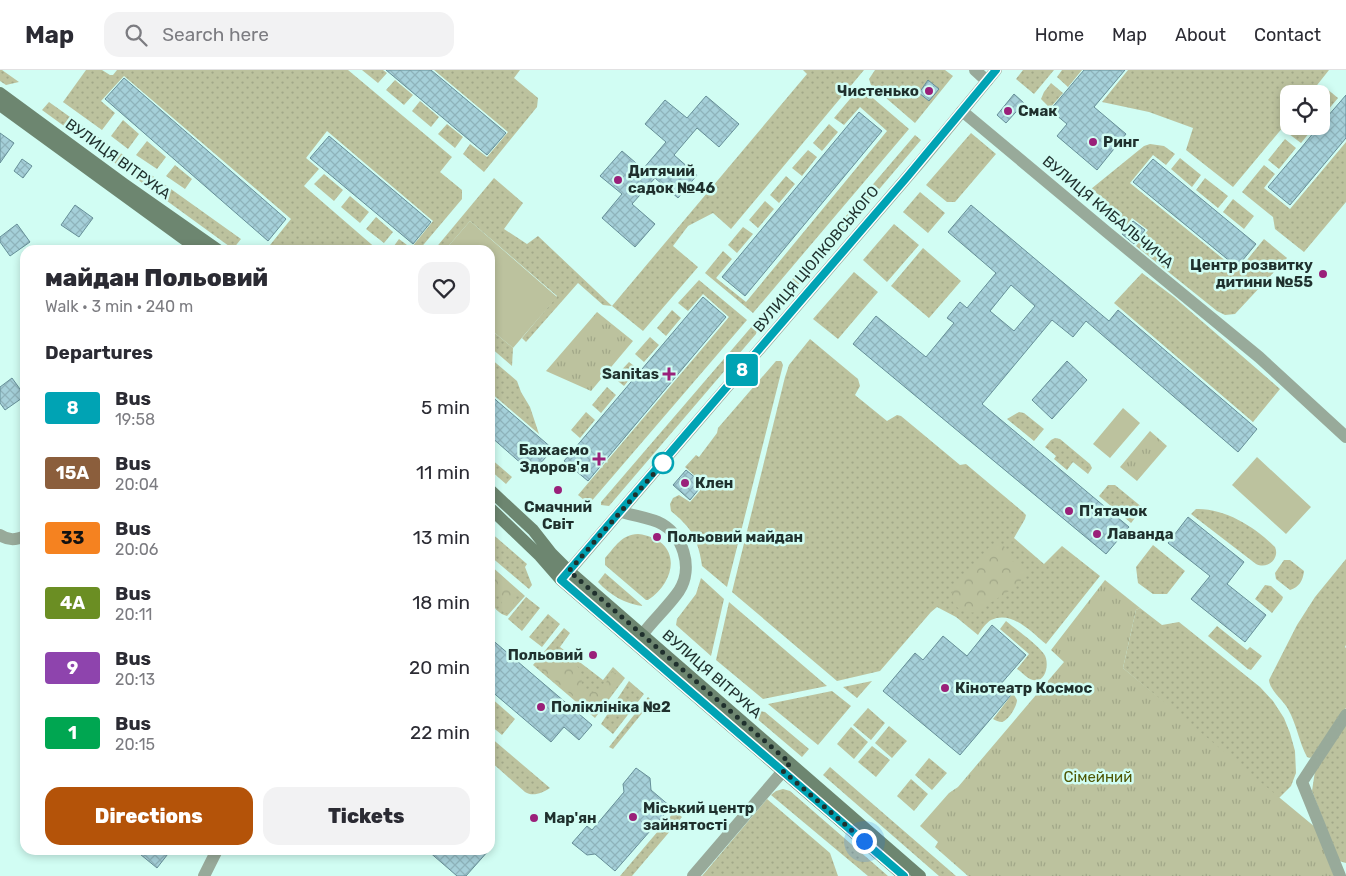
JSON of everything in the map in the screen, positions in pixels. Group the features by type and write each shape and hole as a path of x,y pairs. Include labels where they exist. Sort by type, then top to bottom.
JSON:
{"main road":[{"name":"ВУЛИЦЯ ВІТРУКА","path":"0,93 211,245"},
{"name":"ВУЛИЦЯ ВІТРУКА","path":"0,105 192,245"},
{"name":"ВУЛИЦЯ ВІТРУКА","path":"495,495 533,530 551,553 565,576 786,767 920,876"},
{"name":"ВУЛИЦЯ ВІТРУКА","path":"495,513 540,556 642,635 904,876"}],"street":[{"path":"975,70 987,80"},
{"name":"ВУЛИЦЯ ЦІОЛКОВСЬКОГО","path":"565,576 996,70"},
{"name":"ВУЛИЦЯ КИБАЛЬЧИЧА","path":"962,111 1108,234 1259,357 1346,437"},
{"path":"620,512 659,523 666,527 679,541 686,558 685,579 679,590 642,635"},
{"path":"0,535 4,538 15,540 20,538"},
{"path":"1340,876 1302,782 1346,715"},
{"path":"693,876 786,767"},
{"path":"204,876 214,855"}],"green space":[{"path":"0,70 19,82 6,85 0,81"},
{"path":"86,70 102,70 113,75 117,70 348,70 452,157 440,172 462,190 462,199 423,245 413,245 433,221 327,131 306,158 319,169 304,186 372,245 270,245 291,219 124,76 101,101 115,113 102,130 63,102"},
{"path":"362,70 383,70 387,73 378,83"},
{"path":"434,70 520,70 514,78 538,98 537,107 484,172 463,154 470,144 487,157 508,132"},
{"path":"803,70 864,70 731,229 713,213 688,226 673,246 698,267 643,331 612,306 807,74"},
{"path":"875,70 945,70 953,76 915,123 871,85 869,79"},
{"path":"1023,70 1054,70 1034,94 1016,79"},
{"path":"1062,70 1082,70 1068,87 1057,77"},
{"path":"1128,70 1329,70 1317,85 1280,85 1280,131 1233,187 1186,150 1193,128 1149,112 1102,102"},
{"path":"395,80 413,95 404,105 386,90"},
{"path":"1051,83 1063,93 1050,108 1041,99"},
{"path":"860,87 909,129 753,313 705,273 723,251 732,259 716,278 746,302 887,131 860,107 844,125 834,118"},
{"path":"1330,91 1338,98 1330,108"},
{"path":"420,101 439,117 431,127 412,111"},
{"path":"49,102 241,239 236,245 228,245 42,110"},
{"path":"123,120 139,134 128,149 111,136"},
{"path":"447,124 463,137 455,148 438,134"},
{"path":"829,124 838,132 822,151 813,143"},
{"path":"971,133 996,154 955,202 947,202 926,185"},
{"path":"915,135 921,140 768,320 761,320 759,318"},
{"path":"1290,135 1308,135 1301,143"},
{"path":"1285,139 1296,148 1279,169 1268,160"},
{"path":"147,141 166,157 157,169 136,155"},
{"path":"1346,142 1346,202 1304,252 1275,229 1273,217 1242,192 1264,165 1275,174 1264,188 1290,209"},
{"path":"1150,144 1164,146 1175,154 1166,165 1153,155 1130,183 1238,271 1264,239 1287,258 1235,314 1225,315 1217,311 1136,246 1148,230 1132,218 1123,230 1098,211 1106,200 1091,189 1144,146"},
{"path":"808,150 817,157 802,176 792,168"},
{"path":"1180,158 1201,175 1192,187 1171,169"},
{"path":"175,165 192,179 185,189 166,176"},
{"path":"324,174 343,190 334,201 314,184"},
{"path":"786,176 795,184 779,203 770,195"},
{"path":"494,178 523,203 504,229 527,244 538,236 612,306 603,305 578,283 526,342 522,338 557,296 470,221 449,245 438,245"},
{"path":"1205,178 1228,196 1218,208 1196,190"},
{"path":"920,192 945,213 928,233 903,212"},
{"path":"350,196 369,212 360,223 341,207"},
{"path":"1233,199 1254,216 1244,229 1223,212"},
{"path":"765,201 774,209 758,228 749,220"},
{"path":"376,217 393,232 384,243 366,229"},
{"path":"470,221 557,297 513,348 495,333 495,245 449,245"},
{"path":"894,224 919,245 887,282 863,260"},
{"path":"743,227 753,234 737,253 728,245"},
{"path":"399,239 407,245 395,245"},
{"path":"923,248 961,281 929,318 891,286"},
{"path":"854,272 878,292 838,339 813,319"},
{"path":"1142,273 1174,297 1280,389 1253,422 1114,303"},
{"path":"699,280 747,320 589,504 578,495 729,317 703,294 688,311 678,303"},
{"path":"672,310 681,318 666,336 657,328"},
{"path":"597,312 633,341 591,391 546,371"},
{"path":"753,325 757,330 756,334 609,506 601,505 601,502"},
{"path":"495,333 513,348 512,366 495,351"},
{"path":"650,337 659,345 644,362 635,354"},
{"path":"810,339 858,379 860,386 855,395 887,421 897,415 901,416 960,465 966,464 1023,512 1026,515 1025,519 1014,538 1044,564 1062,546 1100,576 1046,644 1028,628 1006,618 991,620 978,635 956,617 937,607 880,671 837,681 732,592 785,377 789,365"},
{"path":"776,361 781,361 783,365 727,587 702,566 694,537 687,526 671,511 670,504 673,498 679,495 690,502 705,485 685,467 696,455 699,457 717,433 718,428"},
{"path":"495,362 517,381 530,407 539,434 495,396"},
{"path":"629,362 638,369 624,386 614,378"},
{"path":"607,387 616,395 601,413 592,405"},
{"path":"1123,408 1140,423 1110,458 1093,444"},
{"path":"586,412 595,420 580,438 571,430"},
{"path":"1019,412 1024,413 1044,429 1034,441 1007,419"},
{"path":"1150,431 1167,446 1137,481 1120,467"},
{"path":"1055,438 1060,439 1090,464 1092,468 1088,474 1073,462 1067,470 1054,459 1056,456 1045,447"},
{"path":"1257,457 1311,507 1286,534 1232,485"},
{"path":"495,462 512,477 506,484 495,474"},
{"path":"1108,485 1115,485 1143,508 1131,523 1099,496"},
{"path":"1196,509 1228,515 1258,532 1275,547 1276,555 1272,562 1265,565 1256,564 1191,514"},
{"path":"638,534 652,537 662,543 671,561 666,582 648,600 605,565 605,558 619,542 627,536"},
{"path":"495,536 527,564 525,567 532,585 529,589 495,560"},
{"path":"998,544 1004,546 1012,561 1020,564 1025,570 1024,576 1011,590 981,610 966,612 961,610 952,599 954,589 991,545"},
{"path":"1153,545 1185,571 1167,594 1153,594 1138,583 1136,567"},
{"path":"1346,559 1346,708 1317,753 1310,758 1307,757 1304,751 1288,709 1272,688 1269,680 1297,625 1315,597"},
{"path":"1284,560 1290,560 1304,571 1300,583 1290,590 1276,579 1275,573"},
{"path":"495,569 525,596 507,616 495,608"},
{"path":"495,571 508,582 514,593 512,606 507,614 503,612 499,592 495,587"},
{"path":"605,573 643,606 624,601 603,587 598,582"},
{"path":"701,578 724,599 711,656 676,625 677,619 696,594"},
{"name":"Сімейний","path":"1105,580 1140,608 1136,610 1123,668 1315,827 1334,876 968,876 935,847 938,842 920,826 949,793 958,787 1064,662 1051,650"},
{"path":"1265,585 1271,586 1283,597 1272,613 1255,599"},
{"path":"526,597 540,608 522,631 508,619"},
{"path":"729,602 827,686 763,699 716,660"},
{"path":"1140,608 1162,625 1179,622 1260,687 1273,701 1284,718 1295,751 1296,773 1291,786 1279,798 1277,799 1123,668 1136,610"},
{"path":"548,614 560,624 542,647 529,637"},
{"path":"1006,621 1032,641 1044,654 1047,667 1041,679 1031,679 1017,669 1029,654 1000,629"},
{"path":"1217,626 1247,650 1250,647 1262,656 1251,670 1208,636"},
{"path":"564,628 570,633 560,647 603,680 613,667 625,678 595,718 533,665"},
{"path":"547,654 574,663 578,667 581,671 584,692 596,692 602,688 612,672 618,674 619,683 599,712 593,713 542,670 538,662 543,655"},
{"path":"629,681 644,694 613,734 601,724"},
{"path":"872,681 857,698 843,687"},
{"path":"832,691 851,706 818,745 768,704"},
{"path":"1013,693 1017,703 1010,716 1002,722 993,719"},
{"path":"648,697 652,701 613,749 609,747"},
{"path":"495,701 515,719 502,735 495,729"},
{"path":"868,708 885,723 871,740 853,725"},
{"path":"750,709 765,712 809,749 802,757 748,711"},
{"path":"1346,721 1346,863 1339,861 1312,791 1315,771"},
{"path":"889,726 907,741 892,758 875,743"},
{"path":"851,727 868,742 854,759 837,744"},
{"path":"495,741 550,788 538,794 525,792 495,765"},
{"path":"872,746 890,760 876,777 858,762"},
{"path":"929,758 947,773 932,790 915,775"},
{"path":"830,767 956,876 939,876 823,775"},
{"path":"911,779 928,794 914,811 897,796"},
{"path":"783,789 790,791 888,876 868,876 771,795"},
{"path":"767,799 830,853 838,876 702,876"},
{"path":"675,811 682,817 632,876 620,876"}],"building":[{"path":"386,70 431,70 506,133 487,155"},
{"path":"1084,70 1125,70 1094,107 1126,134 1097,170 1057,136 1067,124 1050,110"},
{"path":"124,78 286,219 268,241 105,99"},
{"name":"Чистенько","path":"928,80 939,89 929,101 919,93"},
{"name":"Смак","path":"1014,94 1024,103 1006,123 997,115"},
{"path":"1346,95 1346,138 1290,205 1268,187 1311,135 1330,135 1330,114"},
{"name":"Дитячий садок №46","path":"706,96 739,124 719,147 697,128 674,155 697,175 678,198 655,178 632,204 655,224 635,247 602,218 622,194 600,176 622,151 643,169 666,142 645,124 665,100 687,118"},
{"path":"859,112 882,131 745,296 722,277"},
{"path":"0,133 14,143 0,163"},
{"path":"329,136 431,222 413,244 310,158"},
{"path":"22,159 32,166 23,178 14,171"},
{"path":"1153,159 1256,244 1237,267 1133,182"},
{"path":"75,205 93,218 79,237 61,225"},
{"path":"971,205 1109,321 1118,310 1257,429 1238,452 1086,321 1073,337 1052,320 982,404 1129,527 1106,554 853,344 876,316 926,357 954,323 947,318 960,302 967,308 996,273 948,232","holes":["1011,285 1035,306 1014,331 990,311"]},
{"path":"1133,221 1145,230 1134,244 1122,234"},
{"path":"17,224 30,242 26,245 20,245 20,249 10,256 0,242 0,237"},
{"path":"703,297 726,317 588,481 564,461"},
{"path":"1067,361 1087,380 1052,419 1032,400"},
{"path":"12,378 20,389 20,400 5,410 0,403 0,387"},
{"path":"495,399 553,449 532,473 495,440"},
{"path":"686,470 703,484 690,500 673,485"},
{"path":"1188,517 1244,562 1227,584 1266,615 1245,642 1191,599 1210,576 1168,543"},
{"name":"Кінотеатр Космос","path":"992,625 1026,655 1000,685 1011,695 960,755 883,691 915,653 923,660 943,636 967,656"},
{"name":"Поліклініка №2","path":"495,642 592,725 579,740 564,727 551,742 495,694"},
{"name":"Міський центр зайнятості","path":"636,768 650,778 651,790 671,807 615,871 595,854 587,855 572,843 587,826 592,830 624,792 623,784"},
{"path":"141,855 167,855 157,868"},
{"path":"433,855 485,855 466,876 457,876"}],"bus line":[{"name":"8","path":"904,876 561,580 676,448 996,70"}],"place":[{"name":"Чистенько","path":"929,91"},
{"name":"Смак","path":"1008,111"},
{"name":"Ринг","path":"1093,142"},
{"name":"Дитячий садок №46","path":"618,180"},
{"name":"Центр розвитку дитини №55","path":"1323,274"},
{"name":"Sanitas","path":"669,374"},
{"name":"Бажаємо Здоров'я","path":"599,459"},
{"name":"Клен","path":"685,483"},
{"name":"Смачний Світ","path":"558,490"},
{"name":"П'ятачок","path":"1069,511"},
{"name":"Лаванда","path":"1097,534"},
{"name":"Польовий майдан","path":"657,537"},
{"name":"Польовий","path":"593,655"},
{"name":"Кінотеатр Космос","path":"945,688"},
{"name":"Поліклініка №2","path":"541,707"},
{"name":"Міський центр зайнятості","path":"633,817"},
{"name":"Мар'ян","path":"534,818"}],"route":[{"path":"663,463 569,571 790,763 783,771 864,841"}]}
